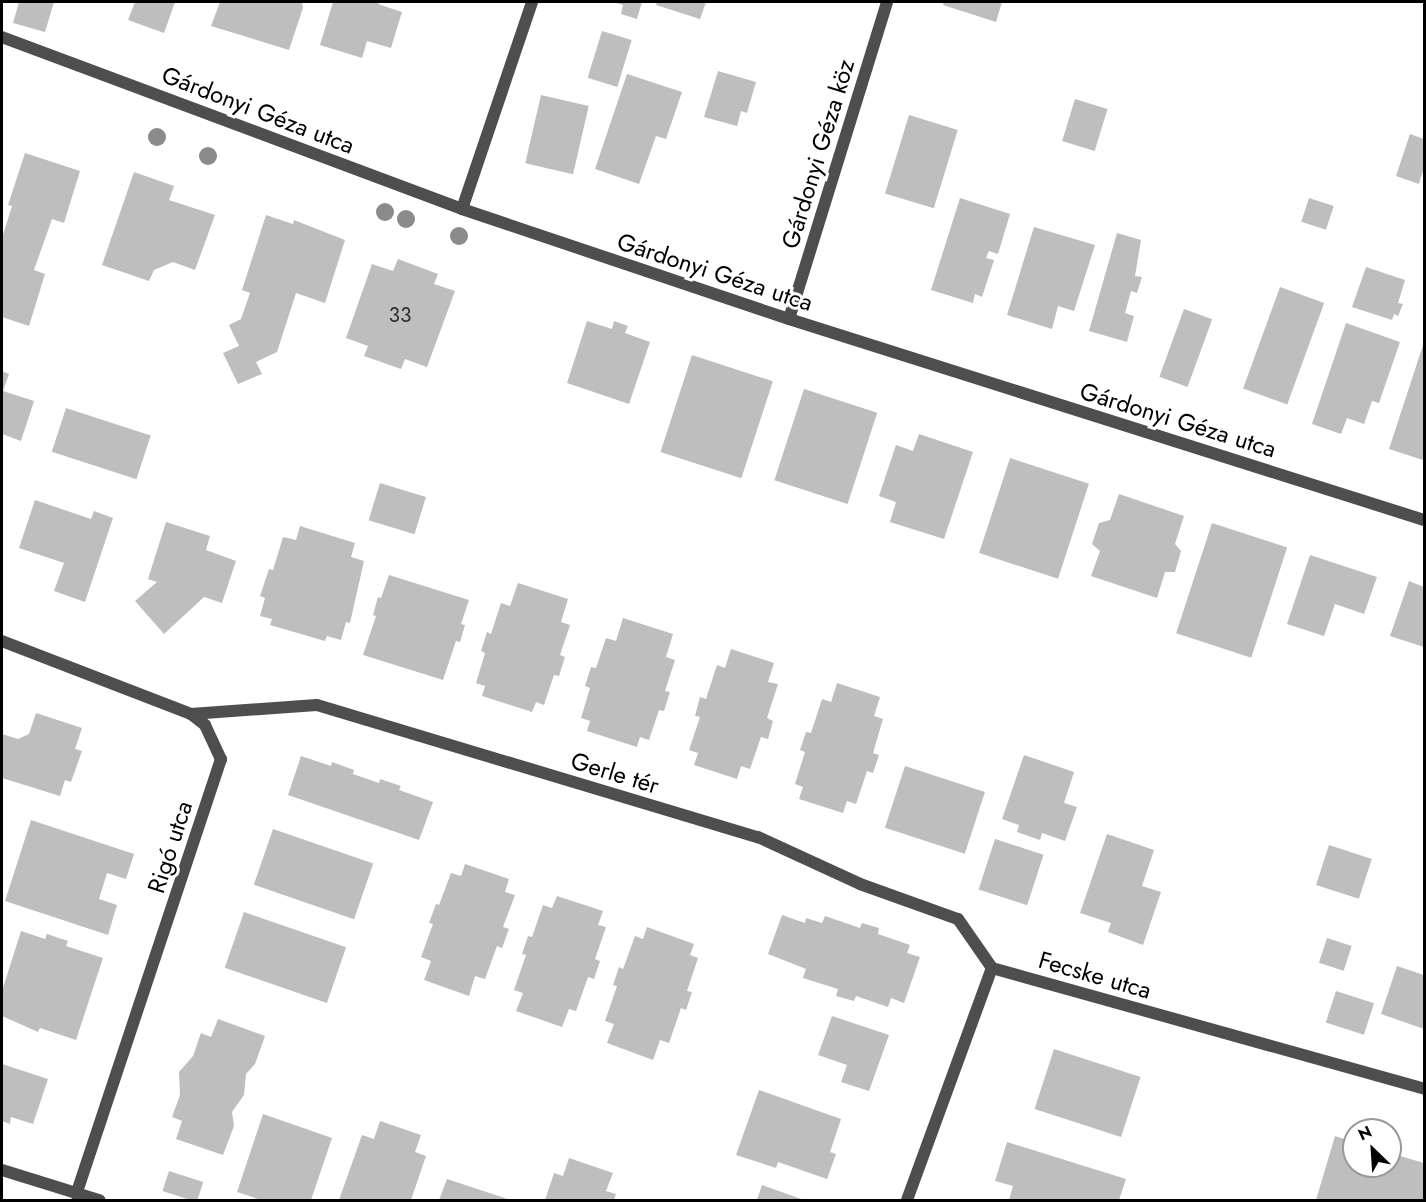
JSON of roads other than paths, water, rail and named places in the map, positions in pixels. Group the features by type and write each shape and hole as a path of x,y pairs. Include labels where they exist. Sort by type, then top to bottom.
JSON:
{"street":[{"path":"462,209 532,2"},
{"name":"Gárdonyi Géza köz","path":"789,320 887,2"},
{"name":"Gárdonyi Géza utca","path":"2,40 462,209 789,320 1425,520"},
{"name":"Rigó utca","path":"2,641 190,714 205,725 221,759 77,1197"},
{"name":"Gerle tér","path":"190,714 317,705 758,837 860,884 958,919 992,968"},
{"path":"907,1200 992,968"},
{"name":"Fecske utca","path":"992,968 1425,1089"},
{"path":"2,1170 77,1197 99,1200"}]}
